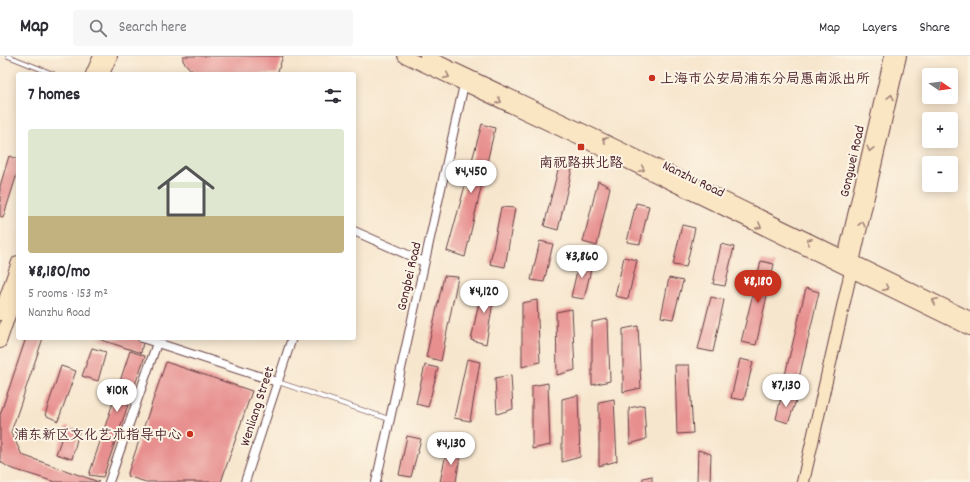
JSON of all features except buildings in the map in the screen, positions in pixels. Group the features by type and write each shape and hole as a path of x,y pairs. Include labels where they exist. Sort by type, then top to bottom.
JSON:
{"main road":[{"path":"93,72 100,56"},
{"path":"104,72 111,56"},
{"name":"Nanzhu Road","path":"404,56 465,80 593,135 850,264 970,329"},
{"name":"Nanzhu Road","path":"426,56 465,80"},
{"name":"Gongwei Road","path":"803,482 850,264 891,56"},
{"name":"Gongwei Road","path":"850,264 900,56"},
{"name":"Nanzhu Road","path":"850,264 970,318"},
{"path":"0,314 16,268"},
{"path":"0,342 16,297"}],"street":[{"name":"Gongbei Road","path":"376,482 465,80"},
{"path":"356,232 424,262"},
{"name":"Wenliang Street","path":"245,482 291,340"},
{"path":"109,482 156,341 277,382"}],"lane":[{"path":"8,56 48,72"},
{"path":"277,382 389,418"}],"place":[{"name":"上海市公安局浦东分局惠南派出所","path":"652,78"},
{"name":"南祝路拱北路","path":"581,147"},
{"name":"浦东新区文化艺术指导中心","path":"190,434"}]}
